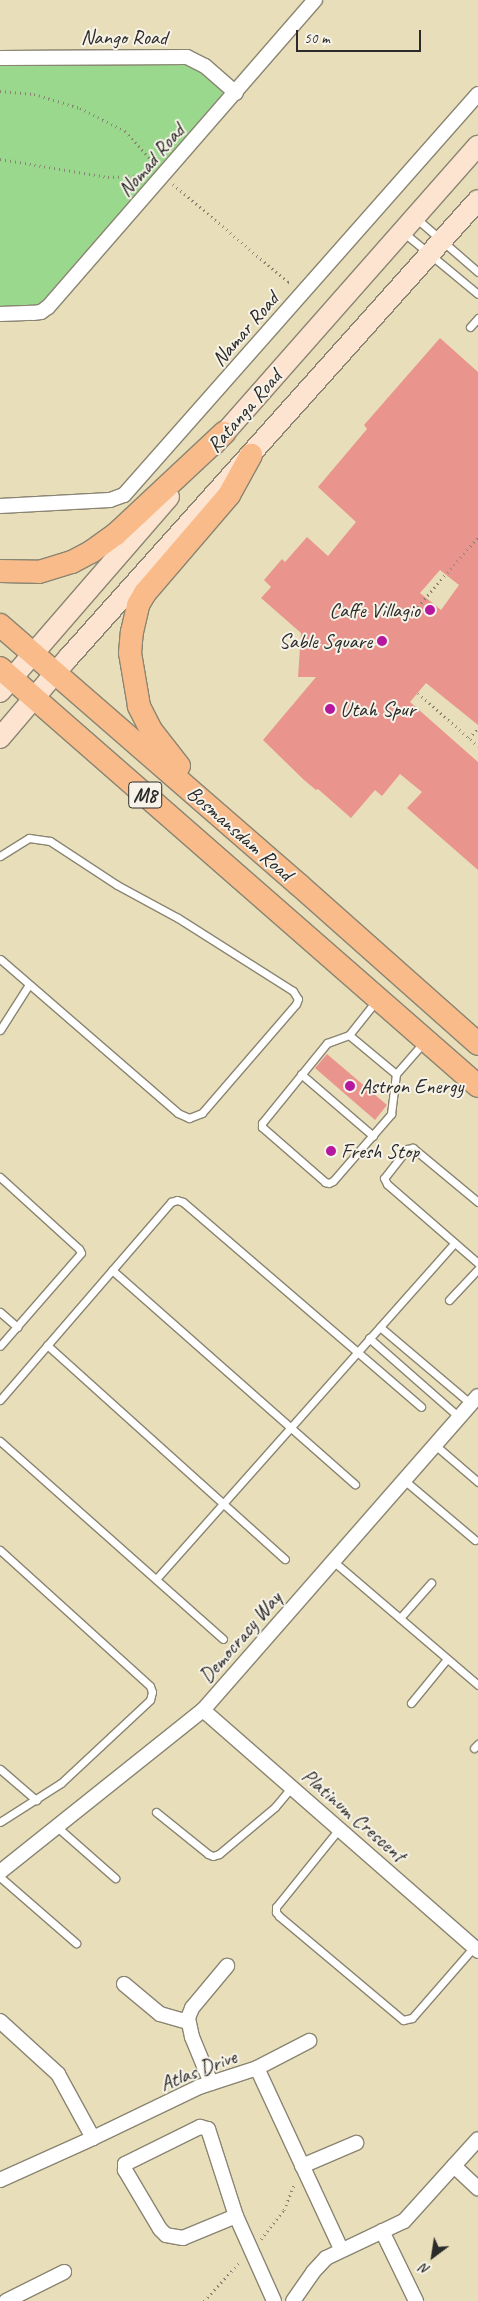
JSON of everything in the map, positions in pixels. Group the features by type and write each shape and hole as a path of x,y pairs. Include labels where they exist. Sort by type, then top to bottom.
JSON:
{"main road":[{"name":"Ratanga Road","path":"4,679 32,653 478,146"},
{"name":"Ratanga Road","path":"0,738 478,200"},
{"path":"0,571 17,573 39,572 72,562 91,552 116,534 224,433"},
{"path":"221,817 150,730 139,706 130,653 132,632 138,606 145,593 224,501 251,455"},
{"name":"Bosmansdam Road","path":"0,625 478,1044"},
{"name":"Bosmansdam Road","path":"4,679 34,698 478,1086"}],"street":[{"name":"Nomad Road","path":"0,314 41,312 48,307 315,0"},
{"name":"Nango Road","path":"0,58 187,57 205,66 236,93"},
{"name":"Namar Road","path":"0,506 110,500 124,495 478,94"},
{"name":"Democracy Way","path":"0,1872 202,1710 474,1400"},
{"name":"Platinum Crescent","path":"202,1710 476,1949"},
{"path":"211,2083 188,2022 192,2008 227,1966"},
{"path":"124,1984 160,2014 188,2022"},
{"path":"0,2021 58,2074 93,2138"},
{"path":"257,2068 309,2041"},
{"name":"Atlas Drive","path":"0,2180 199,2087 257,2068 341,2249"},
{"path":"236,2216 183,2238 166,2235 160,2229 125,2170 125,2164 200,2127 208,2129 236,2216 274,2301"},
{"path":"293,2301 313,2272 326,2258 341,2249 404,2221 478,2139"},
{"path":"302,2166 356,2143"},
{"path":"454,2166 478,2188"},
{"path":"382,2231 416,2301"},
{"path":"6,2301 64,2272"}],"lane":[{"path":"408,224 437,248 478,272"},
{"path":"408,224 437,248 478,294"},
{"path":"470,327 478,318"},
{"path":"0,856 29,838 50,841 110,881 178,918 294,991 298,999 202,1113 189,1118 178,1114 28,986 0,959"},
{"path":"1,1029 28,986"},
{"path":"378,999 349,1035 327,1043 262,1123 262,1129 327,1183 333,1181 373,1136 393,1109 396,1074 426,1040"},
{"path":"349,1035 396,1074"},
{"path":"302,1074 373,1136"},
{"path":"478,1202 413,1148 407,1149 385,1176 387,1184 478,1263"},
{"path":"0,1177 80,1251 79,1258 0,1346"},
{"path":"0,1400 171,1202 183,1202 356,1353 421,1407"},
{"path":"157,1578 454,1243"},
{"path":"449,1300 478,1269"},
{"path":"112,1270 355,1484"},
{"path":"0,1312 17,1327"},
{"path":"380,1327 474,1400"},
{"path":"369,1338 459,1417"},
{"path":"47,1345 285,1559"},
{"path":"0,1441 223,1638"},
{"path":"435,1445 478,1482"},
{"path":"404,1480 474,1540"},
{"path":"0,1550 150,1686 152,1692 150,1700 61,1783 0,1822"},
{"path":"333,1561 478,1685"},
{"path":"400,1618 431,1583"},
{"path":"411,1703 448,1659"},
{"path":"0,1769 36,1800"},
{"path":"156,1812 213,1856 219,1854 275,1807 292,1787"},
{"path":"56,1826 115,1878"},
{"path":"339,1829 276,1906 276,1912 279,1916 403,2020 412,2018 476,1949"},
{"path":"0,1877 76,1943"}],"path":[{"path":"0,91 34,94 88,112 125,131 164,175 288,282 299,282"},
{"path":"0,159 108,177 164,175"},
{"path":"408,618 478,538"},
{"path":"418,693 478,746"},
{"path":"469,738 478,728"}],"green space":[{"path":"0,57 188,57 235,92 44,305 0,311"}],"building":[{"path":"440,338 478,372 478,725 426,683 410,702 478,762 478,870 407,808 422,792 400,774 382,796 375,790 351,818 318,789 316,790 304,780 263,740 316,677 298,677 301,633 261,598 271,587 264,580 282,559 285,562 307,537 328,556 356,522 318,487 367,429 364,425","holes":["440,570 459,585 441,610 420,593"]},
{"path":"327,1054 387,1105 375,1120 315,1068"}],"place":[{"name":"Caffe Villagio","path":"430,610"},
{"name":"Sable Square","path":"382,641"},
{"name":"Utah Spur","path":"330,709"},
{"name":"Astron Energy","path":"350,1086"},
{"name":"Fresh Stop","path":"331,1151"}]}
